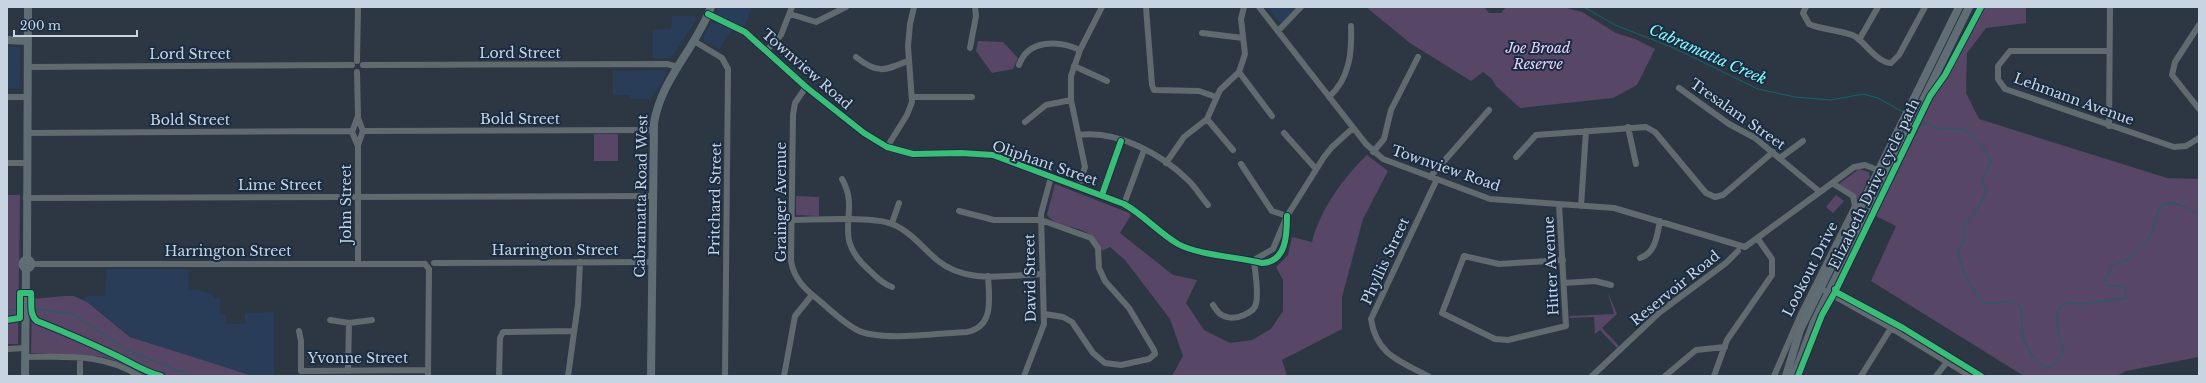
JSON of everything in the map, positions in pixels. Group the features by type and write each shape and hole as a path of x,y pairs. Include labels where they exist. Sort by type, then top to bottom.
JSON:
{"main road":[{"path":"25,376 25,304 28,264 26,162 28,7"},
{"path":"1786,376 1796,341 1820,289 1919,91 1959,7"},
{"path":"1794,376 1809,333 1828,293 1970,7"},
{"path":"1955,37 1976,7"},
{"name":"Cabramatta Road West","path":"651,376 653,130 660,98 694,40 710,9"},
{"path":"7,40 27,41"}],"street":[{"path":"358,7 354,63 354,70 357,72 358,131"},
{"path":"766,51 781,35 792,7"},
{"path":"790,14 816,22 846,7"},
{"path":"887,147 908,115 912,97 908,61 910,24 914,7"},
{"path":"970,48 976,16 976,7"},
{"path":"1078,187 1084,167 1070,84 1074,66 1080,50 1102,7"},
{"path":"1146,7 1152,85 1154,90 1199,91 1216,97"},
{"path":"1166,163 1184,137 1207,119 1211,114 1216,97 1224,85 1239,72 1245,54 1241,19 1244,7"},
{"name":"Townview Road","path":"1259,7 1373,152 1390,163 1496,200 1621,209 1732,242 1741,248"},
{"path":"1278,31 1301,7"},
{"path":"1806,7 1803,13 1809,24 1856,36 1886,63 1891,63 1899,55 1925,7"},
{"path":"1859,40 1878,7"},
{"path":"2109,126 2110,7"},
{"name":"Townview Road","path":"710,9 745,32 806,87 871,138 887,147"},
{"path":"2199,24 2176,62 2172,75 2199,109"},
{"path":"1330,97 1339,86 1349,64 1351,26"},
{"path":"1202,33 1243,38"},
{"name":"Pritchard Street","path":"694,40 722,58 726,62 728,69 725,376"},
{"path":"1019,65 1022,57 1042,44 1058,43 1080,50"},
{"name":"Lehmann Avenue","path":"2109,51 2010,51 2001,60 1997,73 1998,79 2005,89 2104,122 2109,126 2174,147 2186,146 2199,138"},
{"path":"856,57 871,68 880,70 908,61"},
{"path":"1373,152 1384,139 1391,110 1418,57"},
{"path":"354,63 360,61 363,66 361,71 357,72"},
{"name":"Lord Street","path":"27,67 354,63"},
{"name":"Lord Street","path":"363,66 667,64 678,67"},
{"path":"1074,66 1107,81"},
{"path":"1239,72 1272,116"},
{"name":"Grainger Avenue","path":"806,87 797,98 793,109 792,268 798,281 812,295 851,326 869,334 883,336 967,332 976,329 987,317 989,303 988,276"},
{"name":"Tresalam Street","path":"1679,88 1729,124 1755,138 1820,192"},
{"path":"7,97 27,97"},
{"path":"912,97 972,97"},
{"path":"1025,122 1046,105 1072,100"},
{"path":"1430,177 1489,110"},
{"path":"1207,119 1233,150"},
{"path":"1628,127 1636,164"},
{"path":"1516,157 1536,134 1646,127 1655,132 1706,193 1715,197 1723,195 1773,152"},
{"name":"Oliphant Street","path":"887,147 913,154 984,154 1002,158 1124,204 1141,215 1172,240 1186,248 1254,260 1262,263 1269,262 1280,254 1285,239 1287,216 1332,147 1353,128"},
{"name":"Bold Street","path":"27,133 653,130"},
{"name":"John Street","path":"358,131 358,262"},
{"path":"1581,206 1586,131"},
{"path":"1284,132 1316,170"},
{"path":"1078,135 1101,134 1144,150 1166,163 1189,181 1208,205"},
{"path":"1780,158 1803,141"},
{"path":"1124,204 1144,150"},
{"path":"7,163 26,162"},
{"path":"1241,164 1272,211 1287,216"},
{"name":"Reservoir Road","path":"1592,376 1660,312 1726,263 1741,248 1758,239 1856,166 1865,165 1888,174"},
{"name":"David Street","path":"1024,376 1042,332 1045,314 1041,220 1042,204 1052,177"},
{"path":"842,179 848,196 848,237 855,256 884,284 892,287"},
{"name":"Phyllis Street","path":"1428,376 1392,357 1380,346 1373,334 1371,319 1437,179"},
{"name":"Lookout Drive","path":"1774,376 1801,314 1855,206 1853,196 1832,183"},
{"name":"Lime Street","path":"26,198 653,196"},
{"path":"892,223 899,203"},
{"name":"Hitter Avenue","path":"1559,204 1566,326 1508,340 1495,339 1442,313 1464,256 1499,264 1562,260"},
{"path":"959,211 994,220 1041,220 1091,238 1098,248 1099,268 1105,282 1129,308 1155,354 1149,359 1121,365 1105,363 1093,353 1072,322 1063,317 1045,314"},
{"path":"792,220 848,220 892,223 904,231 938,260 954,271 968,276 1043,274"},
{"path":"1640,258 1649,254 1653,249 1660,221"},
{"path":"1714,376 1725,347 1772,275 1772,260 1758,239"},
{"name":"Harrington Street","path":"28,264 358,262 427,266 429,260 434,263 652,262"},
{"path":"1214,305 1217,312 1229,318 1249,313 1254,308 1256,301 1254,260"},
{"path":"568,376 579,289 580,262"},
{"path":"427,266 428,373"},
{"path":"1564,283 1595,281 1611,285"},
{"path":"1820,289 1891,328 1970,376"},
{"path":"784,376 796,316 812,295"},
{"path":"330,320 349,323 372,320"},
{"path":"348,372 349,323"},
{"path":"1861,376 1891,328"},
{"path":"499,376 500,338 503,332 574,330"},
{"name":"Yvonne Street","path":"299,331 301,341 301,371 428,373"},
{"path":"1666,376 1696,350 1725,347"},
{"path":"7,349 80,358 102,359 114,362 139,376"},
{"path":"80,358 80,376"},
{"path":"1936,376 1947,362"}],"shaded area":[{"path":"718,7 752,7 745,25 731,31 719,49 704,41 703,37 711,24 715,23"},
{"path":"1267,7 1297,7 1283,22 1279,22"},
{"path":"672,16 695,16 696,20 671,58 653,58 653,30 671,29"},
{"path":"7,47 20,47 20,88 7,88"},
{"path":"665,70 667,73 651,99 630,99 630,95 613,95 613,71"},
{"path":"107,269 188,269 189,290 200,290 213,295 213,299 220,299 220,313 226,315 226,324 245,324 245,313 274,312 274,376 255,376 175,352 130,336 85,300 86,296 105,296"}],"green space":[{"name":"Joe Broad Reserve","path":"1366,7 1484,7 1489,13 1501,13 1506,7 1563,7 1582,12 1616,33 1635,39 1655,49 1637,85 1613,98 1520,108 1496,86 1492,79 1483,72 1471,81 1410,43"},
{"path":"1983,7 2026,7 2026,23 1986,28 1967,53 1966,93 1979,119 2167,178 2199,179 2199,357 2126,371 2117,376 2024,376 1871,281 1896,226 1874,215 1934,91 1942,83"},
{"path":"978,41 1003,42 1018,58 1013,69 992,73 976,51"},
{"path":"594,134 618,134 618,161 594,161"},
{"path":"1367,155 1388,171 1363,219 1342,297 1342,329 1282,360 1287,376 1172,376 1183,356 1170,319 1125,260 1110,247 1102,251 1097,241 1090,235 1083,231 1060,224 1047,215 1055,184 1129,213 1131,215 1120,233 1173,275 1197,280 1186,303 1204,330 1230,343 1252,340 1271,329 1283,311 1283,280 1276,267 1288,255 1292,237 1312,242 1327,206 1341,184"},
{"path":"1859,169 1869,172 1870,176 1858,201 1839,184"},
{"path":"7,195 20,195 18,344 7,344"},
{"path":"1836,195 1844,201 1833,213 1826,207"},
{"path":"796,196 819,197 819,216 796,215"},
{"path":"1608,293 1617,314 1602,328 1619,346 1617,348 1600,330 1595,334 1594,317 1570,318 1570,316 1614,314"},
{"path":"74,296 87,302 130,337 253,376 143,376 122,363 104,357 31,353 32,299"}],"waterway":[{"name":"Cabramatta Creek","path":"1584,7 1615,25 1674,48 1758,89 1795,97 1831,100 1863,94 1878,98 1903,112"},
{"name":"Cabramatta Creek","path":"1918,120 1941,130 1946,128 1965,129 1983,147 1989,156 1991,162 1985,172 1982,184 1986,190 1977,210 1963,226 1965,240 1959,248 1958,255 1965,275 1974,291 1983,302 2012,302 2019,305 2024,341 2033,356 2045,368 2053,366 2064,352 2057,328 2057,316 2062,305 2069,303 2082,304 2126,298 2125,287 2107,285 2104,282 2112,266 2128,259 2151,236 2159,208 2169,203 2185,207 2199,215"},
{"path":"7,310 21,309"},
{"path":"28,309 39,309 73,314 129,351 192,376"}],"cycle path":[{"name":"Elizabeth Drive cycle path","path":"1798,376 1822,315 1835,292 1930,96 1945,75 1981,7"},
{"path":"708,14 745,32 806,87 864,133 887,147 913,154 961,153 993,155 1124,204 1138,213 1171,240 1186,248 1262,263 1270,262 1276,258 1284,247 1287,216"},
{"path":"1103,192 1121,141"},
{"path":"1835,289 1836,292 1903,328 1981,376"},
{"path":"7,320 20,318 20,293 31,293 31,308 33,316 37,321 99,347 144,370 161,376"}]}
